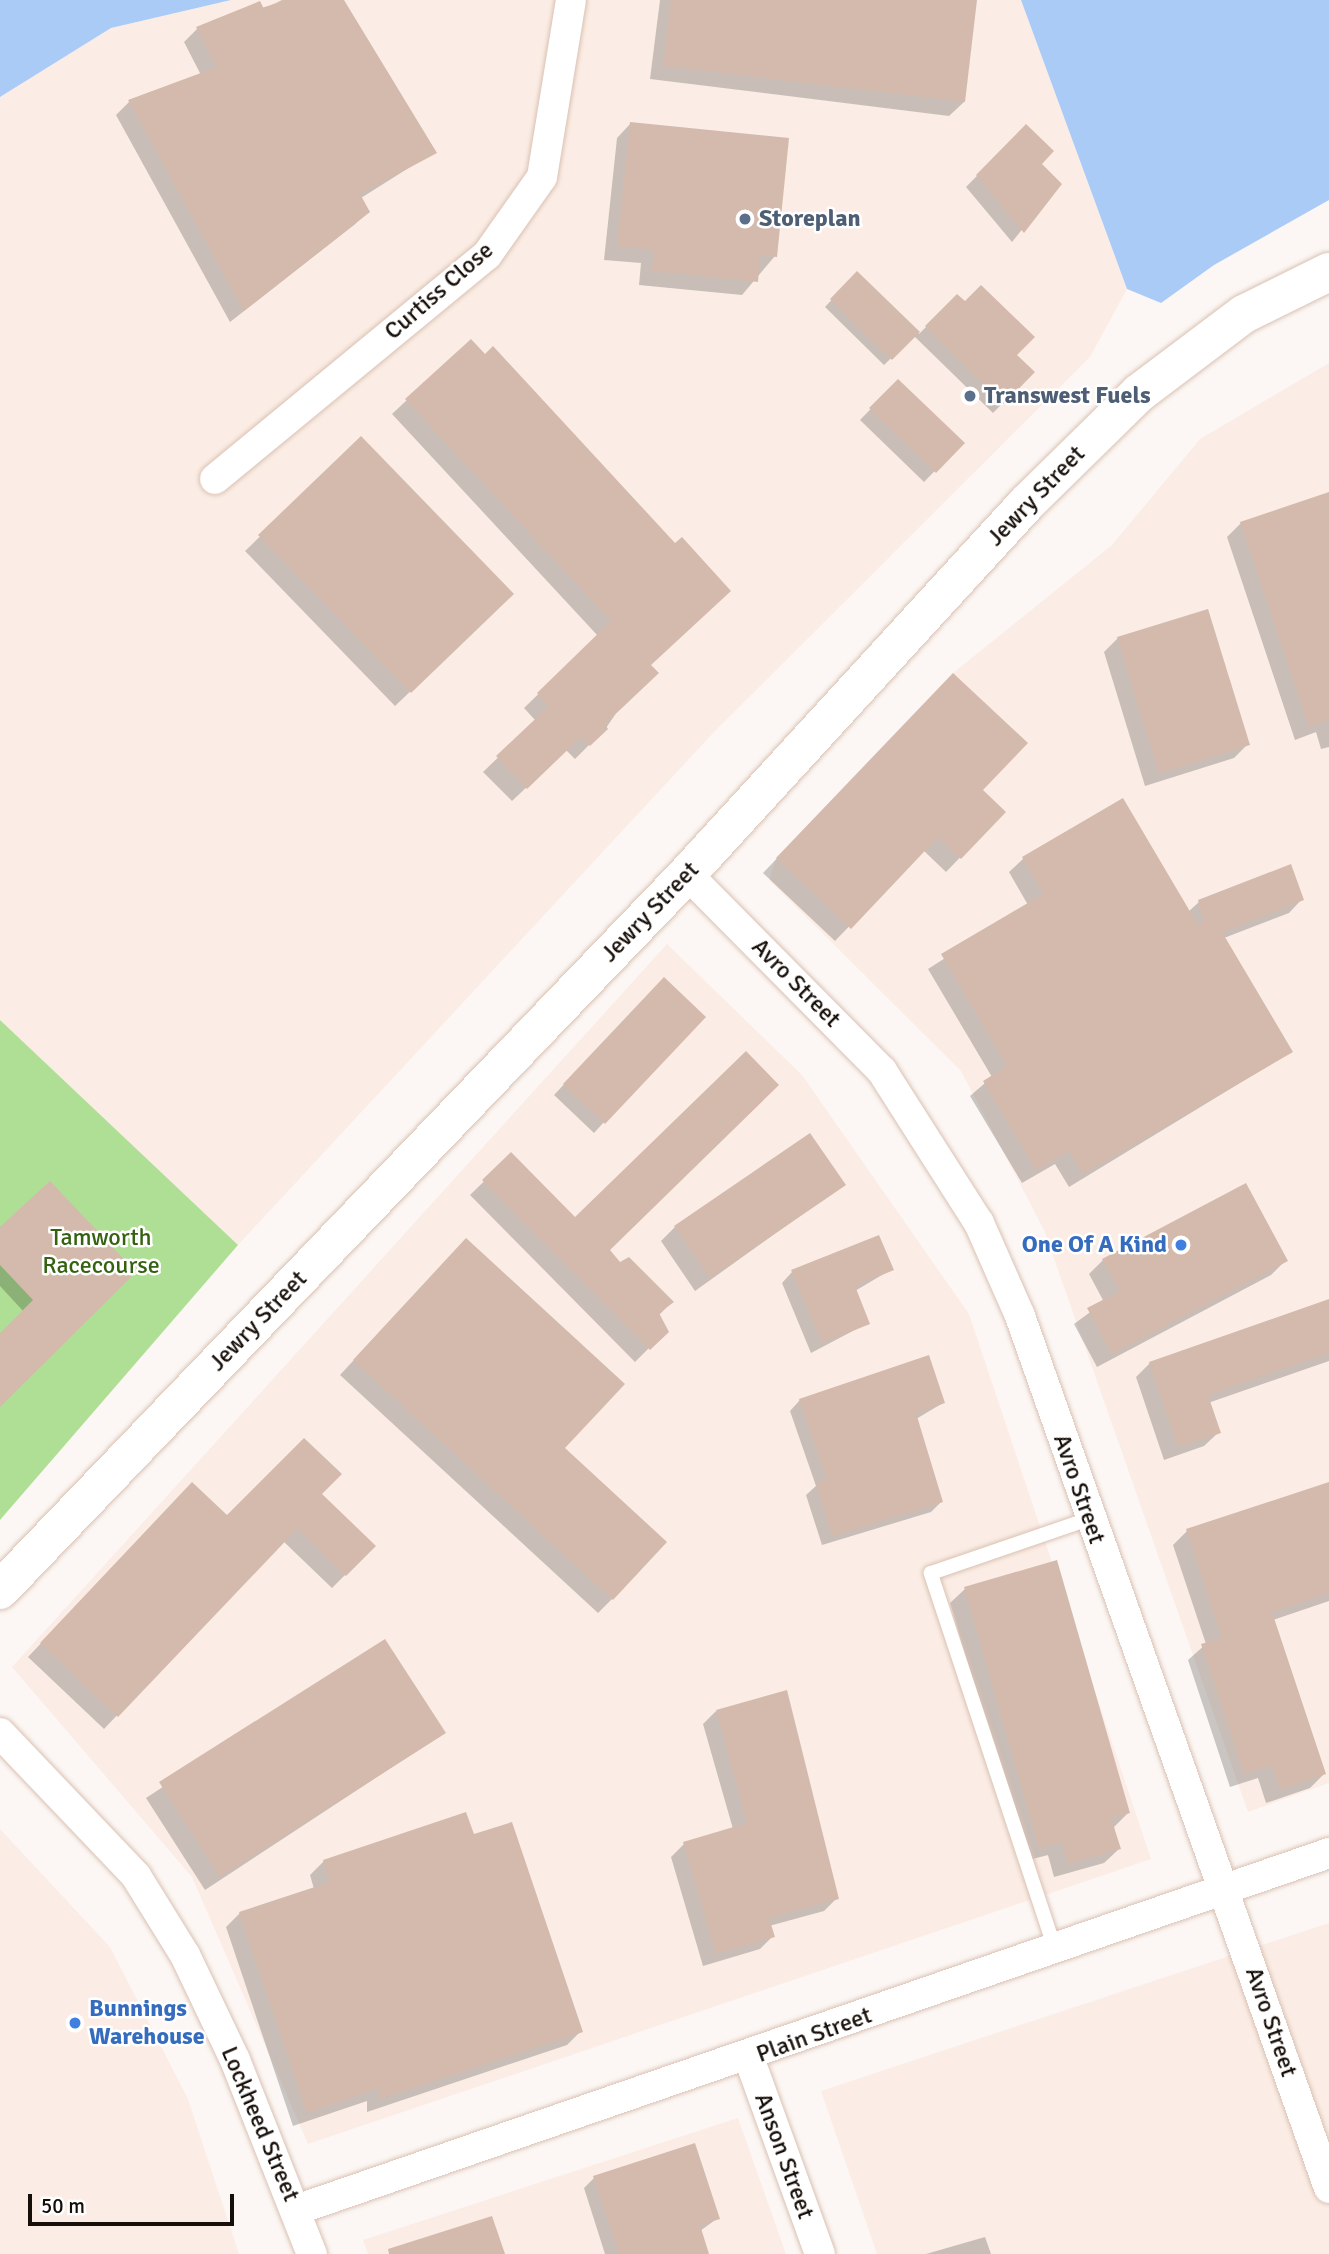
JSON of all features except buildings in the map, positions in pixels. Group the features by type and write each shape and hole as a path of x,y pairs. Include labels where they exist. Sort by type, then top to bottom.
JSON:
{"main road":[{"name":"Jewry Street","path":"0,1590 687,874 1026,504 1139,393 1244,314 1329,272"}],"street":[{"name":"Curtiss Close","path":"215,479 487,255 542,177 572,0"},
{"name":"Avro Street","path":"687,874 882,1071 933,1144 979,1223 1020,1316 1089,1519 1225,1890 1329,2188"},
{"name":"Lockheed Street","path":"0,1733 136,1876 207,2002 296,2210 312,2254"},
{"name":"Plain Street","path":"296,2210 749,2058 1329,1853"},
{"name":"Anson Street","path":"749,2058 820,2254"}],"lane":[{"path":"1055,1949 931,1573 1089,1519"}],"shaded area":[{"path":"231,0 1021,0 1127,289 1090,357 714,732 238,1245 0,1020 0,97 111,28"},
{"path":"1329,363 1329,1783 1248,1812 1044,1230 961,1071 769,880 776,858 953,673 1112,545 1200,439"},
{"path":"667,944 802,1075 969,1314 1151,1859 308,2144 192,1877 12,1667"},
{"name":"Bunnings Warehouse","path":"0,1829 110,1947 188,2099 239,2254 0,2254"},
{"path":"1329,1923 1329,2254 877,2254 821,2091"},
{"path":"738,2118 786,2254 368,2254 363,2240"}],"green space":[{"name":"Tamworth Racecourse","path":"0,1020 238,1245 0,1520"}],"water":[{"path":"0,0 231,0 111,28 0,97"},
{"path":"1021,0 1329,0 1329,200 1214,265 1161,303 1127,289"}],"place":[{"name":"Storeplan","path":"745,219"},
{"name":"Transwest Fuels","path":"970,396"},
{"name":"One Of A Kind","path":"1181,1245"},
{"name":"Bunnings Warehouse","path":"75,2023"}]}
